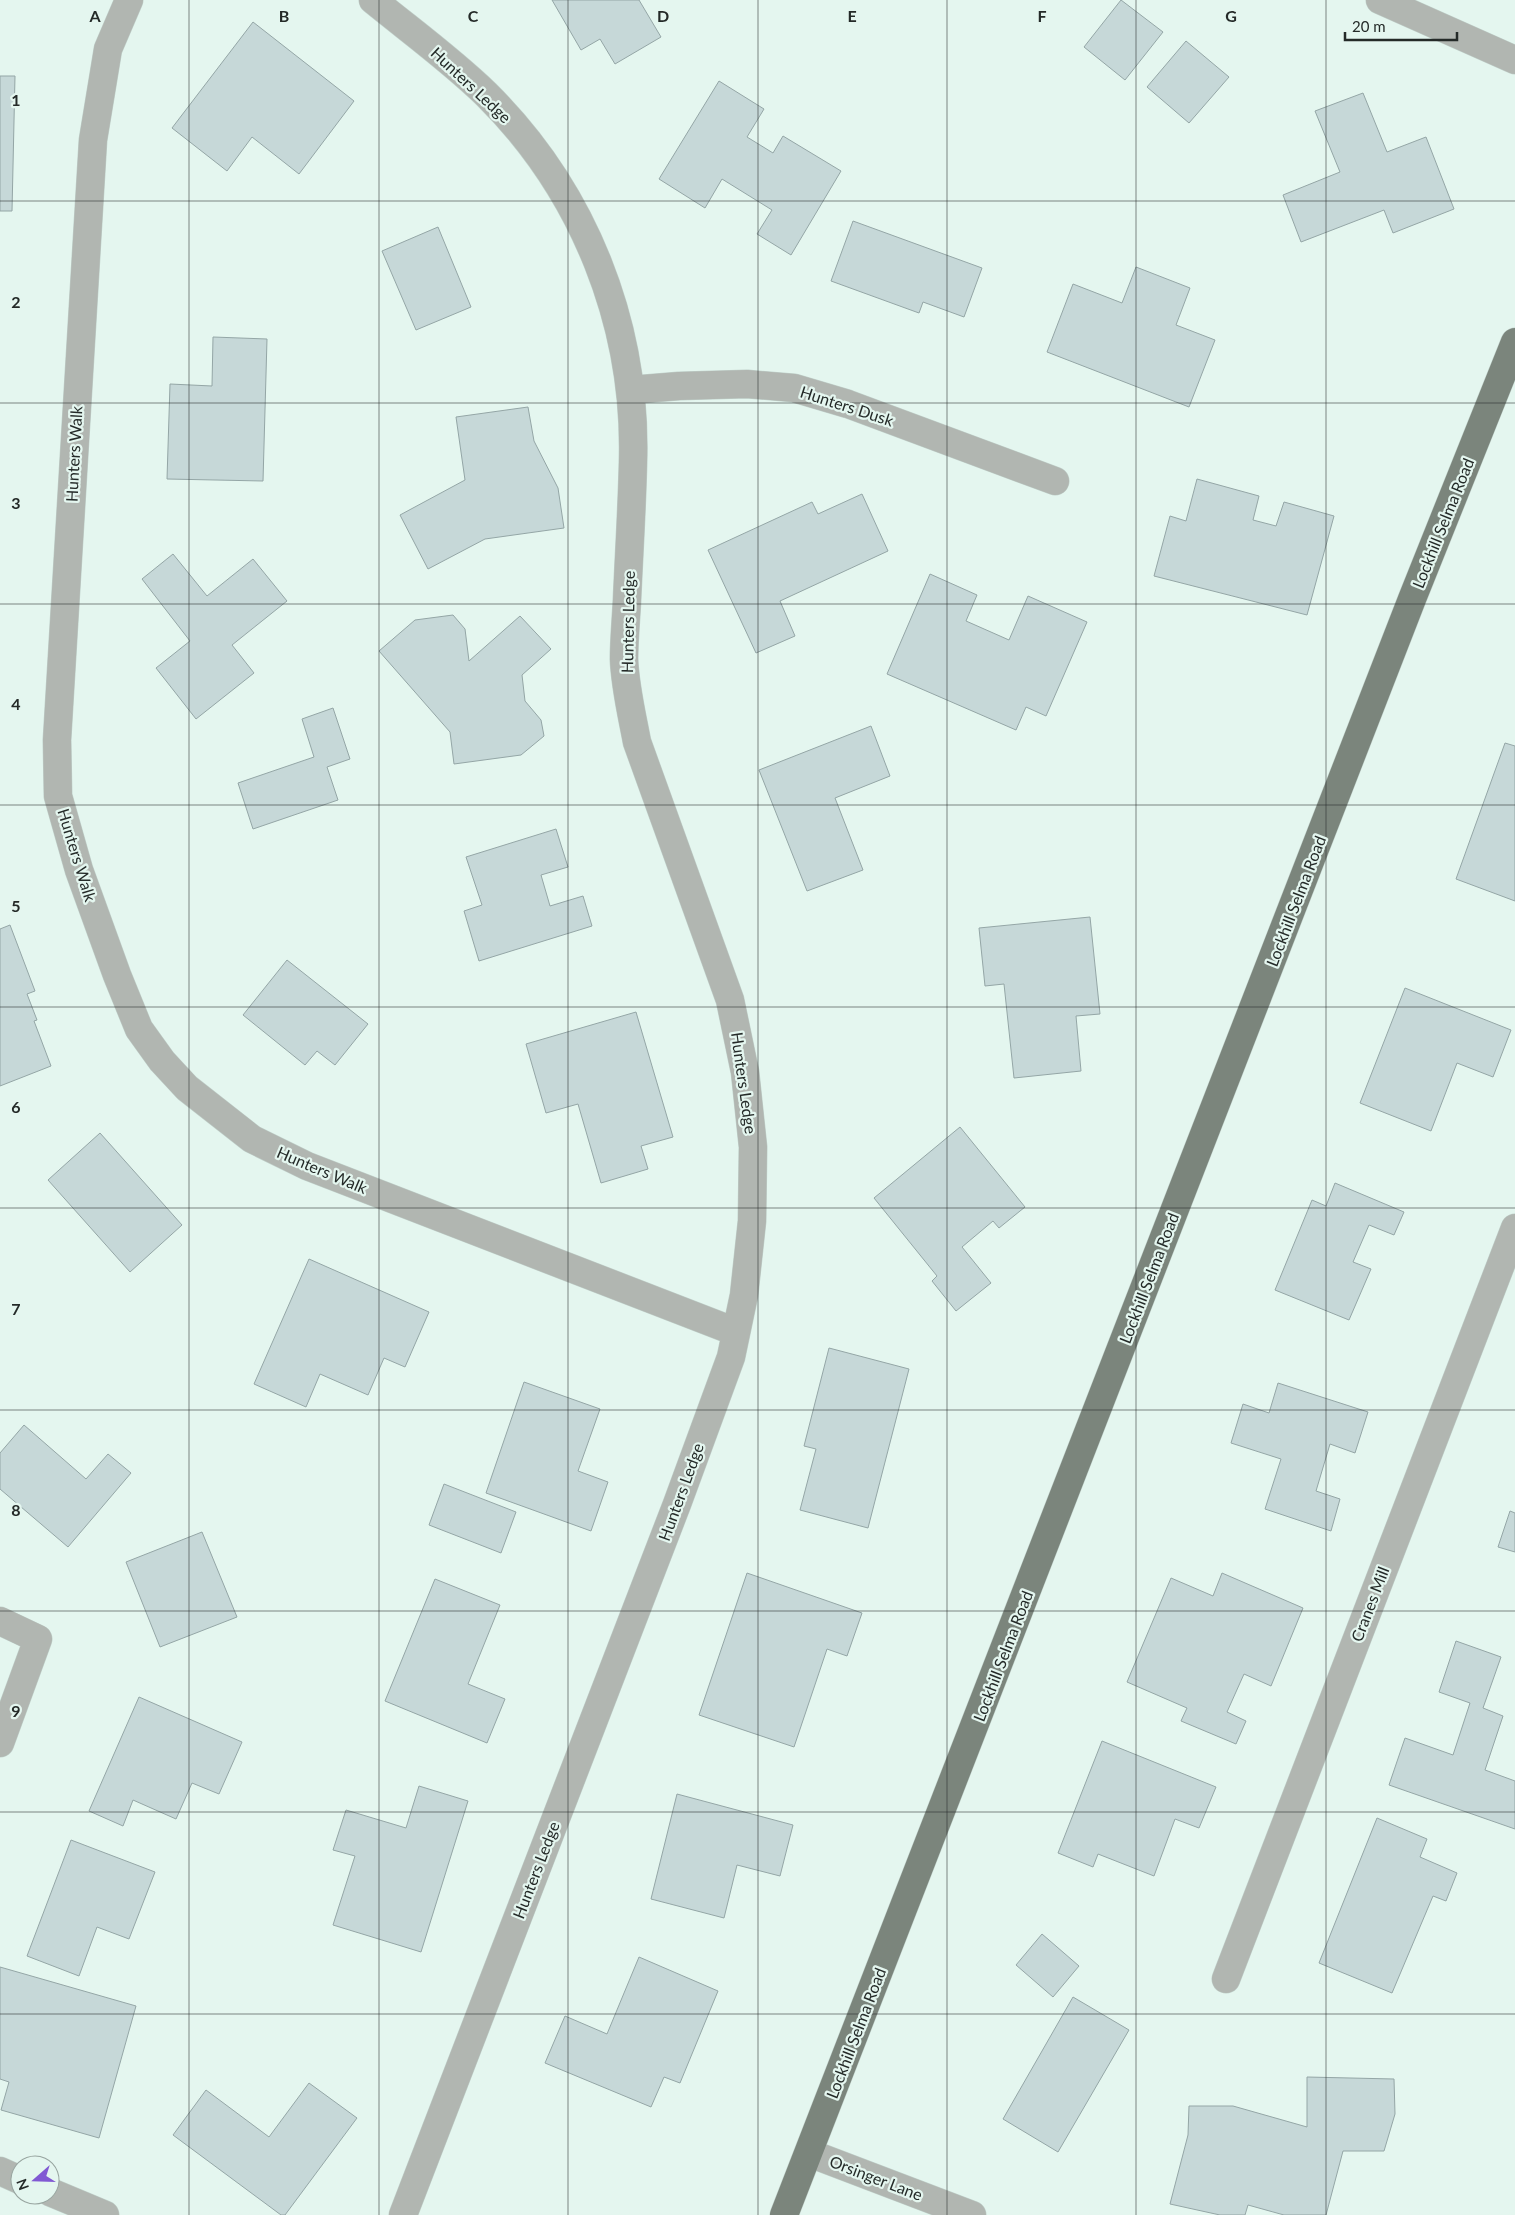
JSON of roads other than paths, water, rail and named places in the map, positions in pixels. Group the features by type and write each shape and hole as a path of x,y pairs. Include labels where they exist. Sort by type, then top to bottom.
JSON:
{"main road":[{"name":"Lockhill Selma Road","path":"784,2215 1412,599 1515,342"}],"street":[{"name":"Hunters Walk","path":"128,0 108,49 93,140 57,740 58,796 79,870 117,975 139,1029 162,1061 186,1088 252,1140 307,1166 736,1332"},
{"name":"Hunters Ledge","path":"373,0 485,94 520,131 551,173 578,216 599,264 616,312 627,362 633,460 624,660 629,701 637,742 730,1000 745,1072 753,1146 752,1221 744,1295 731,1357 678,1504 402,2215"},
{"path":"1380,0 1515,60"},
{"name":"Hunters Dusk","path":"630,390 747,384 794,388 848,404 1055,481"},
{"name":"Cranes Mill","path":"1226,1979 1515,1228"},
{"path":"0,1621 38,1640 0,1743"},
{"name":"Orsinger Lane","path":"809,2153 972,2215"},
{"path":"60,2196 105,2215"}]}
